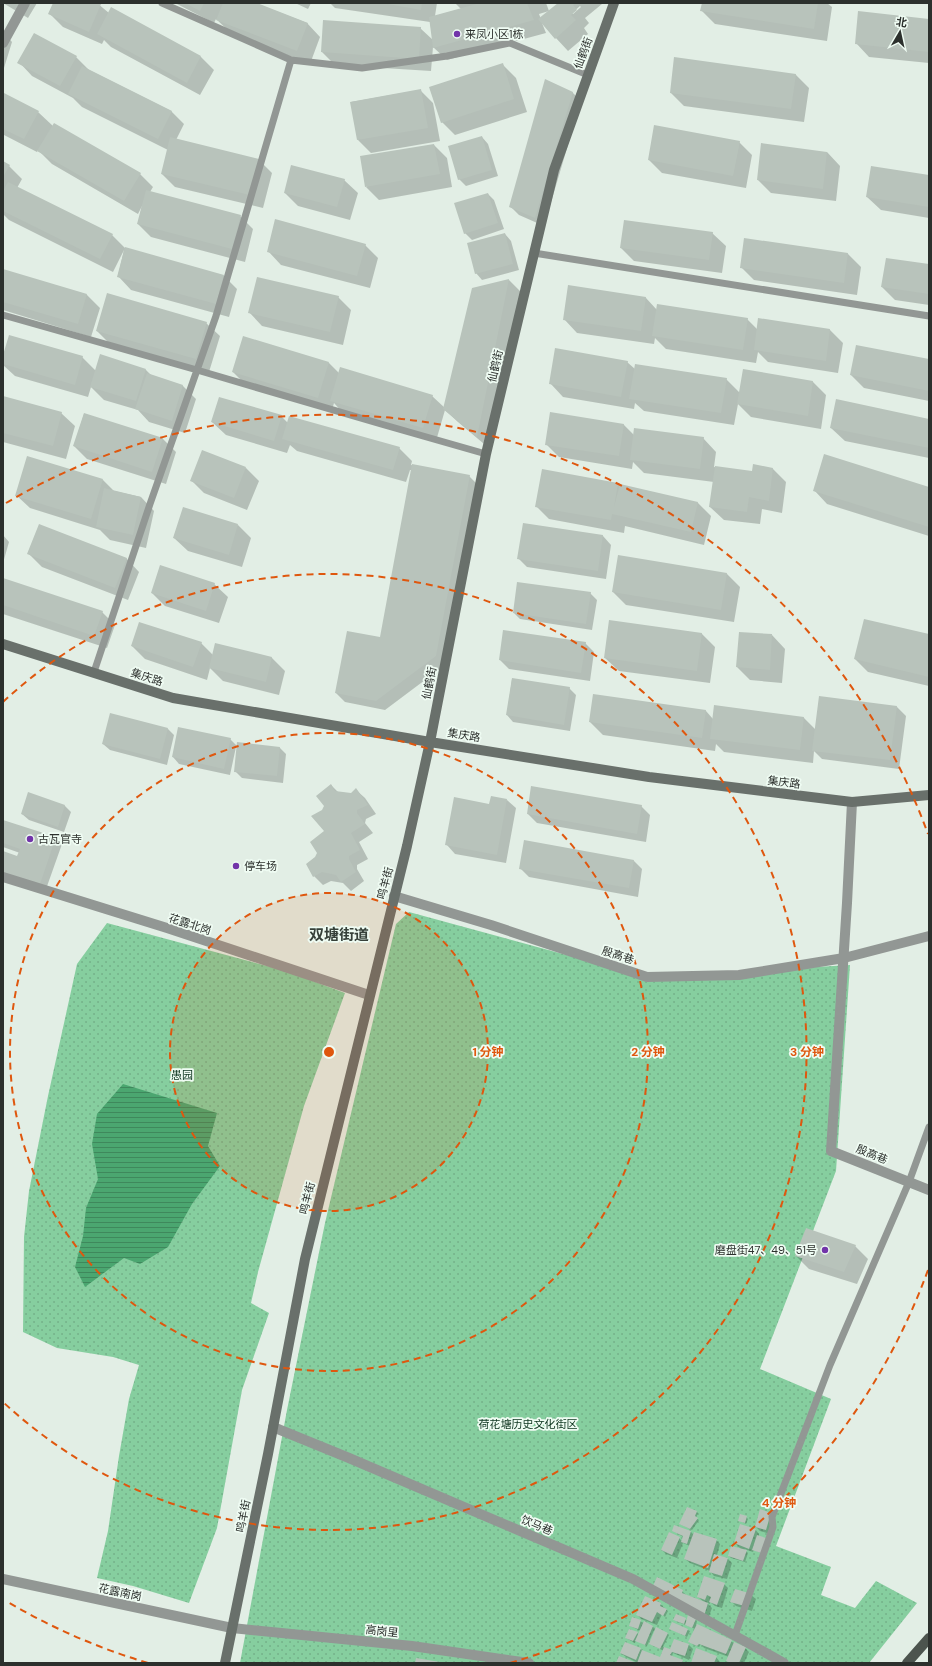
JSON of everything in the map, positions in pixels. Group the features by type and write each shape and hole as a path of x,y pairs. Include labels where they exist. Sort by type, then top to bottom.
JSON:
{"main road":[{"path":"907,1663 929,1638"}],"street":[{"path":"3,43 25,3"},
{"name":"仙鹤街","path":"430,742 486,454 554,170 614,3"},
{"name":"集庆路","path":"3,644 173,698 430,742 649,777 852,802 929,795"},
{"name":"鸣羊街","path":"225,1663 273,1427 305,1259 407,846 430,742"},
{"name":"殷高巷","path":"852,802 844,958 831,1151 929,1190"},
{"name":"花露北岗","path":"3,877 167,928 369,996"},
{"name":"殷高巷","path":"394,896 492,925 647,977 739,975 844,958 929,936"},
{"name":"饮马巷","path":"273,1427 633,1579 784,1663"},
{"name":"花露南岗","path":"3,1579 232,1628"},
{"name":"高岗里","path":"232,1628 412,1646 529,1663"}],"lane":[{"path":"162,3 291,60 362,68 448,56 510,43 588,75"},
{"path":"94,672 150,504 216,316 291,60"},
{"path":"534,253 929,316"},
{"path":"3,315 486,454"},
{"path":"735,1635 773,1526 772,1517 774,1510 830,1365 909,1182 929,1127"}],"green space":[{"name":"荷花塘历史文化街区","path":"409,912 647,977 850,965 836,1171 760,1369 831,1399 776,1546 831,1567 821,1595 855,1608 876,1581 917,1603 869,1663 240,1663 287,1410 325,1223 396,924"},
{"name":"愚园","path":"107,923 286,971 345,993 304,1106 258,1272 251,1303 269,1313 242,1390 217,1528 189,1603 133,1586 97,1578 108,1531 129,1399 139,1365 113,1357 57,1348 23,1332 24,1237 29,1191 48,1096 77,964"}],"shaded area":[{"path":"123,1084 217,1113 208,1146 220,1166 192,1204 168,1247 140,1264 124,1258 85,1287 75,1267 83,1236 86,1208 98,1179 92,1144 97,1114"}],"building":[{"path":"53,3 101,4 89,32 48,14"},
{"path":"185,3 204,3 200,11"},
{"path":"223,3 257,3 308,23 297,51 216,20"},
{"path":"382,3 422,3 421,10"},
{"name":"来凤小区1栋","path":"480,3 527,3 534,20 433,48 429,17"},
{"path":"558,3 575,3 573,5 577,10 571,15 576,20 555,39 538,19"},
{"path":"702,3 818,3 814,29 700,11"},
{"path":"111,7 201,56 187,83 97,34"},
{"path":"858,11 929,19 929,52 855,44"},
{"path":"323,20 421,27 419,59 321,52"},
{"path":"34,33 77,56 60,86 17,63"},
{"path":"674,57 796,74 791,109 670,93"},
{"path":"503,63 514,99 441,123 429,87"},
{"path":"82,66 172,111 158,139 68,94"},
{"path":"545,79 573,92 535,218 509,207"},
{"path":"421,89 428,128 357,140 350,102"},
{"path":"4,93 39,111 24,139 3,129"},
{"path":"54,123 141,173 124,201 37,151"},
{"path":"654,125 740,141 733,176 648,160"},
{"path":"482,136 492,170 458,180 448,146"},
{"path":"170,137 259,159 250,195 161,174"},
{"path":"761,143 827,152 823,189 757,180"},
{"path":"434,144 440,174 365,187 360,156"},
{"path":"3,161 10,165 3,177"},
{"path":"291,165 345,179 337,207 284,193"},
{"path":"871,166 929,175 929,207 866,197"},
{"path":"8,182 113,234 100,259 3,211 3,191"},
{"path":"146,190 241,215 232,249 137,224"},
{"path":"488,193 498,223 464,234 454,203"},
{"path":"275,219 366,244 357,276 267,252"},
{"path":"624,220 713,232 709,260 620,248"},
{"path":"505,233 513,264 475,274 467,243"},
{"path":"744,238 848,253 844,283 740,268"},
{"path":"125,247 224,275 216,304 117,277"},
{"path":"886,258 929,264 929,294 881,287"},
{"path":"3,269 87,294 78,324 3,302"},
{"path":"257,277 339,296 330,332 248,313"},
{"path":"509,279 477,437 443,409 472,288"},
{"path":"568,285 646,297 641,331 563,320"},
{"path":"107,293 207,322 196,359 96,331"},
{"path":"657,304 748,318 743,350 652,336"},
{"path":"758,318 830,329 826,361 754,350"},
{"path":"9,335 83,356 75,385 3,364 3,355"},
{"path":"243,336 329,362 318,398 232,372"},
{"path":"856,345 929,359 929,391 850,375"},
{"path":"555,348 628,361 621,397 549,384"},
{"path":"100,354 146,369 136,401 90,387"},
{"path":"635,364 727,378 721,413 629,399"},
{"path":"340,367 433,395 423,428 330,401"},
{"path":"743,369 813,381 808,416 737,404"},
{"path":"147,373 183,385 172,421 135,409"},
{"path":"3,396 62,412 53,446 3,433"},
{"path":"219,397 282,415 274,441 211,422"},
{"path":"836,399 929,419 929,448 830,428"},
{"path":"550,412 624,424 619,456 545,445"},
{"path":"84,413 163,438 152,472 73,446"},
{"path":"289,416 400,447 393,470 282,439"},
{"path":"634,428 704,437 700,469 630,460"},
{"path":"202,450 246,467 234,498 190,481"},
{"path":"824,454 929,487 929,527 813,491"},
{"path":"27,456 103,479 91,519 15,496"},
{"path":"412,464 470,475 436,656 376,701 335,693 347,631 380,637"},
{"path":"753,464 773,468 769,501 749,497 747,512 709,507 715,466 752,471"},
{"path":"542,469 618,483 614,507 620,484 698,502 691,532 612,514 611,520 535,507"},
{"path":"104,488 141,497 133,535 96,527"},
{"path":"183,507 238,524 229,555 173,538"},
{"path":"523,523 603,535 598,571 517,559"},
{"path":"39,524 127,558 115,588 27,554"},
{"path":"618,555 727,573 721,610 612,592"},
{"path":"160,565 215,583 206,611 151,593"},
{"path":"3,578 103,611 94,636 3,605"},
{"path":"517,582 591,592 586,624 513,613"},
{"path":"864,619 929,634 929,677 854,659"},
{"path":"609,620 702,633 697,671 604,658"},
{"path":"139,622 202,642 193,667 131,646"},
{"path":"503,630 586,642 581,673 499,660"},
{"path":"739,632 772,634 770,670 736,667"},
{"path":"215,643 272,657 266,682 209,668"},
{"path":"512,678 570,687 564,725 506,715"},
{"path":"593,694 706,710 702,738 589,722"},
{"path":"819,696 897,706 890,760 812,751"},
{"path":"714,705 804,717 800,750 710,739"},
{"path":"110,713 168,728 160,759 102,744"},
{"path":"178,727 231,738 224,769 172,757"},
{"path":"237,742 280,747 277,776 234,772"},
{"path":"331,784 335,791 351,793 356,788 368,805 357,810 357,813 365,824 351,833 360,850 349,856 349,859 356,872 341,882 336,875 322,872 313,877 306,864 315,857 317,853 310,842 324,831 311,816 322,810 324,806 316,796"},
{"path":"531,786 642,805 637,834 527,814"},
{"path":"28,792 65,805 58,827 21,814"},
{"path":"491,796 507,799 497,855 445,845 454,797 489,804"},
{"path":"3,820 56,837 39,887 3,874 3,851 17,856 20,849 3,843"},
{"path":"524,840 634,860 629,888 519,869"},
{"name":"磨盘街47、49、51号","path":"806,1228 856,1245 844,1272 795,1256"},
{"path":"687,1507 697,1511 695,1516 698,1518 690,1529 679,1524"},
{"path":"760,1509 771,1513 766,1530 755,1527"},
{"path":"740,1514 747,1516 745,1523 738,1521"},
{"path":"740,1524 756,1529 749,1549 734,1543"},
{"path":"674,1525 691,1531 687,1544 681,1542 683,1536 672,1531"},
{"path":"669,1532 680,1537 672,1555 661,1550"},
{"path":"694,1532 717,1539 708,1568 684,1559"},
{"path":"757,1535 766,1538 761,1553 752,1550"},
{"path":"731,1546 747,1550 743,1561 728,1556"},
{"path":"714,1554 728,1558 722,1576 709,1572"},
{"path":"704,1576 725,1583 717,1605 709,1602 711,1597 707,1595 705,1600 697,1597"},
{"path":"657,1577 683,1590 682,1593 708,1603 704,1616 652,1588"},
{"path":"735,1589 752,1594 748,1607 730,1602"},
{"path":"645,1596 661,1603 660,1606 667,1609 663,1616 657,1612 652,1622 636,1615"},
{"path":"676,1614 686,1618 684,1624 673,1620"},
{"path":"688,1615 696,1619 692,1628 685,1625"},
{"path":"632,1617 641,1620 638,1629 629,1626"},
{"path":"644,1621 653,1626 645,1645 635,1641"},
{"path":"672,1622 688,1629 685,1636 669,1629"},
{"path":"697,1624 732,1640 726,1654 699,1644 697,1646 688,1642"},
{"path":"656,1627 668,1633 660,1649 649,1644"},
{"path":"629,1629 638,1632 633,1641 625,1638"},
{"path":"674,1639 689,1644 685,1656 672,1652 670,1655 683,1660 682,1663 637,1663 642,1650 660,1657 664,1647 670,1649"},
{"path":"625,1642 641,1648 636,1660 620,1653"},
{"path":"734,1642 746,1647 739,1663 731,1663 726,1661"},
{"path":"696,1648 717,1656 714,1663 691,1663"},
{"path":"619,1656 637,1663 616,1663"},
{"path":"416,1658 440,1662 440,1663 415,1663"}],"place":[{"name":"来凤小区1栋","path":"457,34"},
{"name":"古瓦官寺","path":"30,839"},
{"name":"停车场","path":"236,866"},
{"name":"磨盘街47、49、51号","path":"825,1250"}],"district":[{"name":"双塘街道","path":"339,935"}]}
